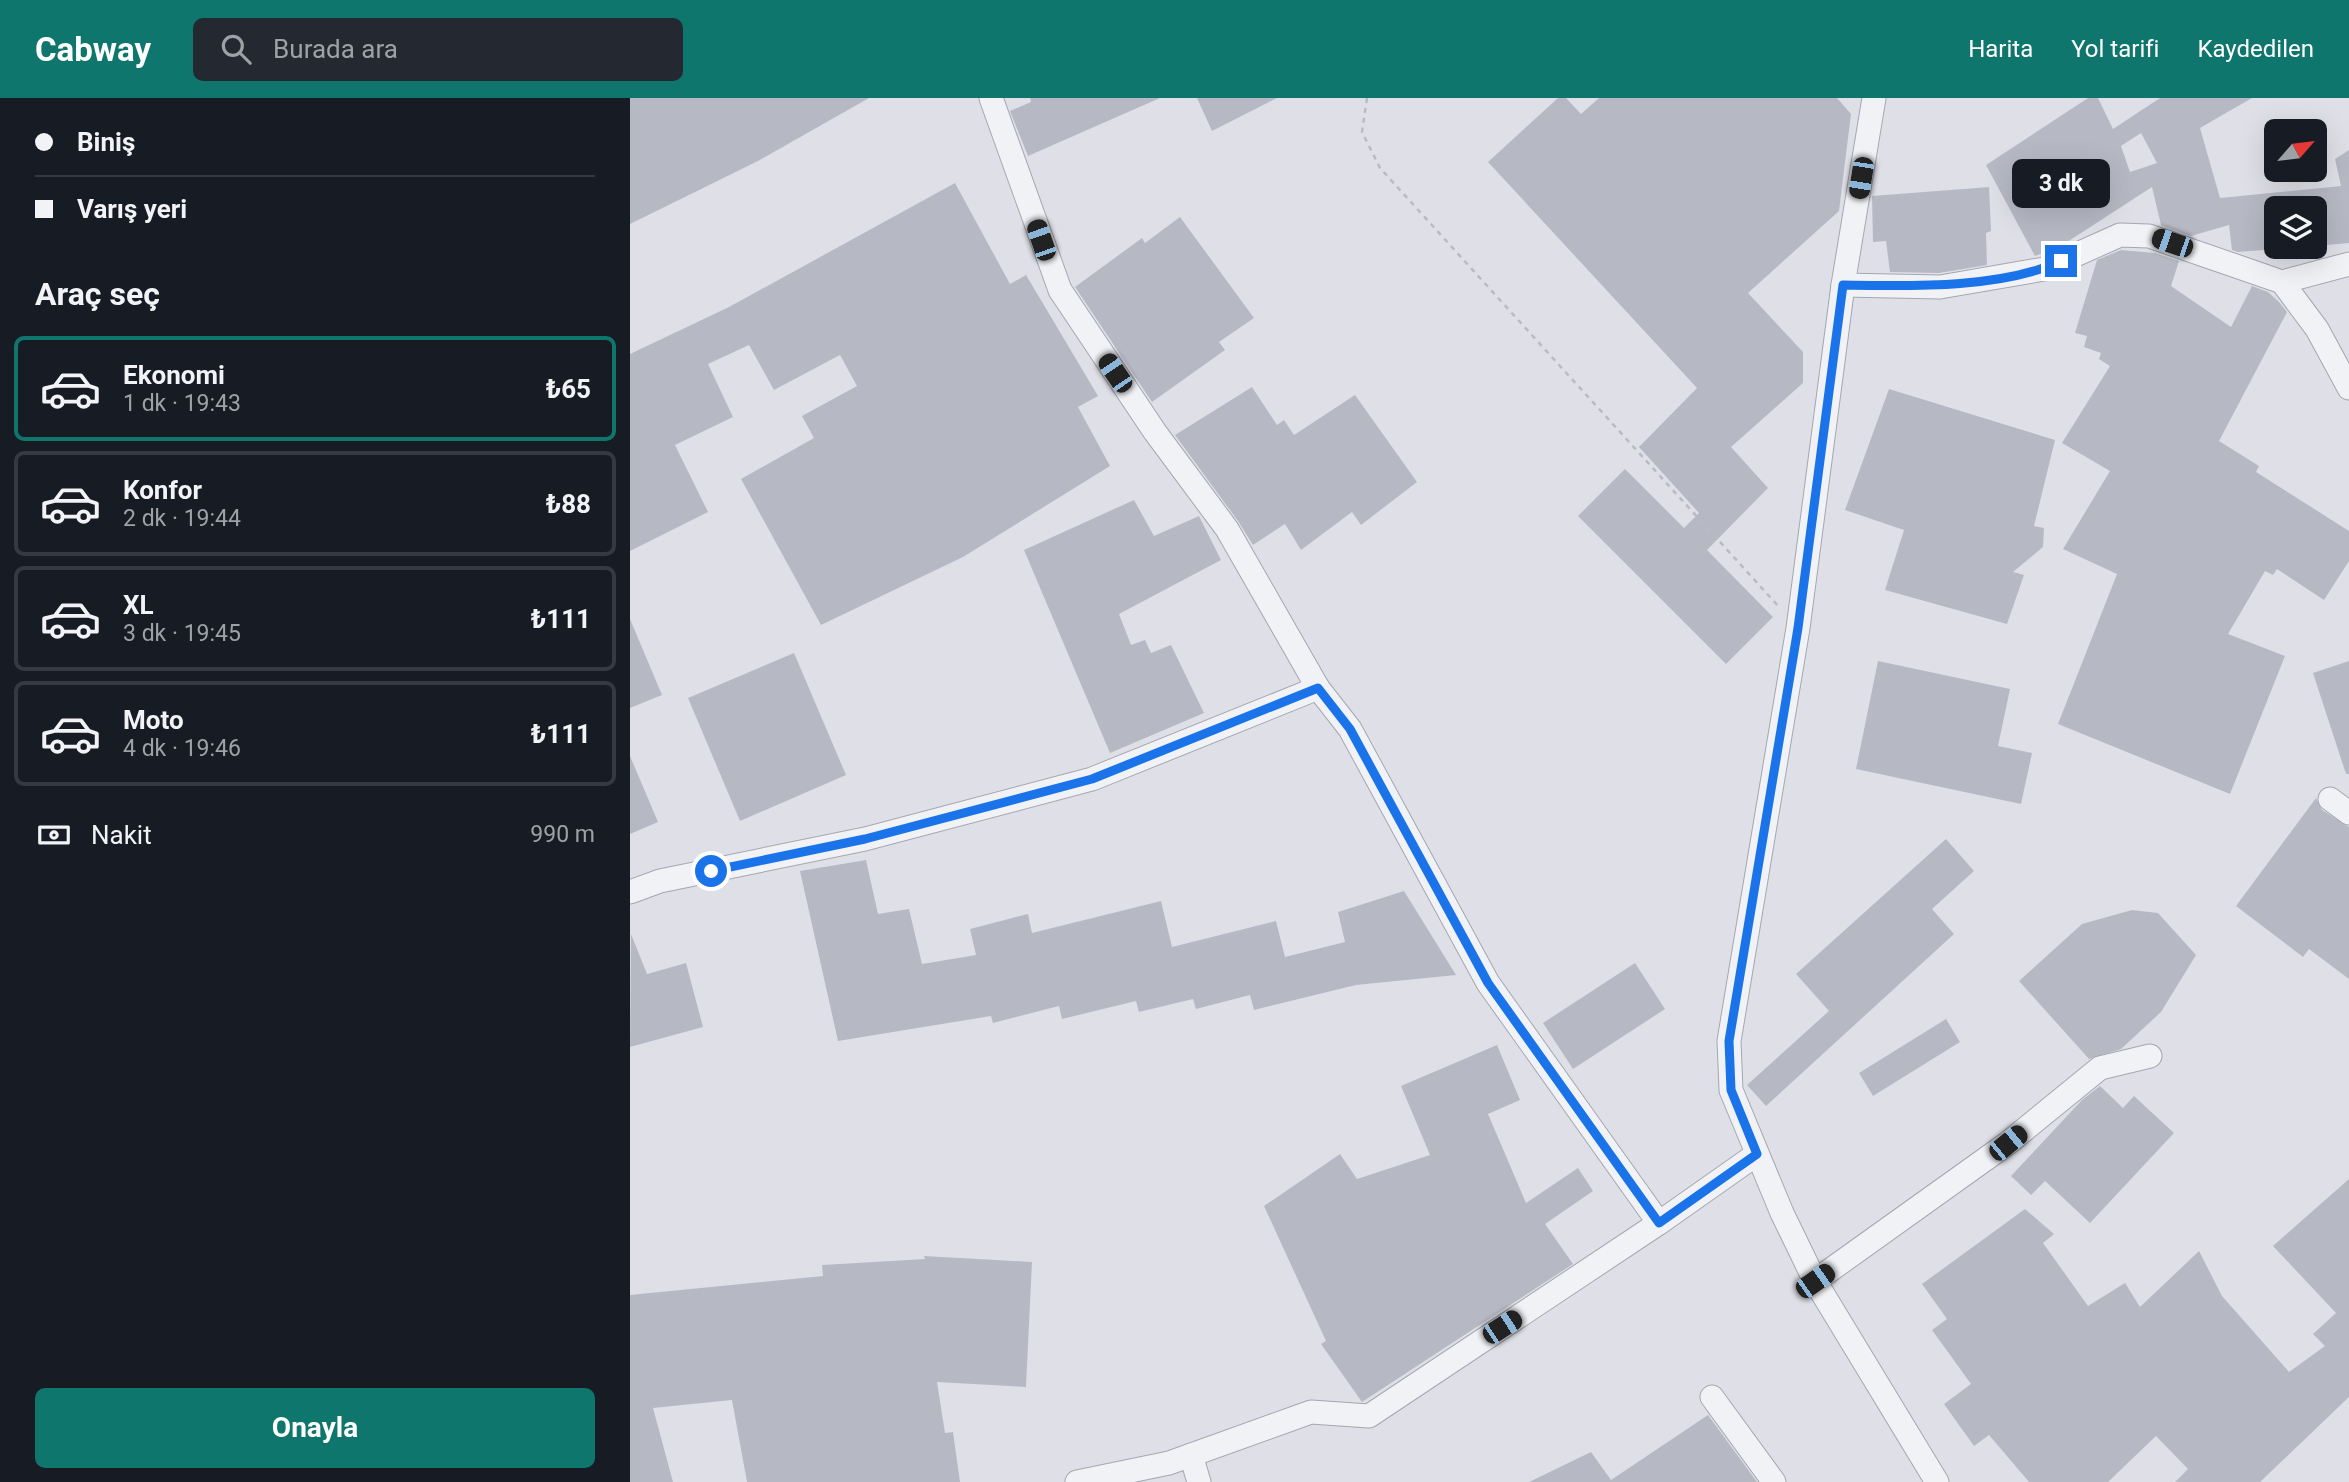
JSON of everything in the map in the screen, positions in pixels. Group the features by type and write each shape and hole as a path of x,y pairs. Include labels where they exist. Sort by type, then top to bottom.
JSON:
{"street":[{"path":"991,98 1060,290 1154,432 1227,529 1318,688 1350,729 1488,983 1659,1223"},
{"path":"1874,98 1843,285 1798,628 1729,1041 1731,1090 1815,1281 1937,1482"},
{"path":"1843,285 1940,286 2044,269 2120,235 2149,236 2282,282 2349,264"},
{"path":"2282,282 2317,329 2349,388"},
{"path":"630,892 660,881 865,839 1092,779 1318,688"},
{"path":"2330,799 2349,813"},
{"path":"1815,1281 2008,1143 2100,1068 2150,1056"},
{"path":"1077,1482 1169,1463 1311,1412 1368,1416 1659,1223 1757,1154"},
{"path":"1712,1397 1774,1482"},
{"path":"1191,1455 1199,1482"}],"path":[{"path":"1367,98 1362,132 1380,168 1798,628"}],"building":[{"path":"630,98 869,98 758,161 630,224"},
{"path":"1030,98 1160,98 1028,156 1010,111 1031,102"},
{"path":"1197,98 1277,98 1212,131"},
{"path":"1558,98 1566,98 1581,114 1599,98 1837,98 1851,114 1839,211 1748,293 1803,352 1803,383 1731,447 1768,488 1707,550 1773,617 1726,664 1578,516 1625,469 1684,528 1699,513 1639,447 1697,388 1488,162"},
{"path":"2088,98 2098,98 2113,129 2160,98 2252,98 2200,128 2220,198 2341,186 2335,159 2349,150 2349,243 2327,245 2327,196 2264,196 2264,250 2238,252 2232,250 2229,225 2191,236 2161,225 2152,187 2061,246 2035,256 1986,165","holes":["2141,133 2157,163 2130,172 2121,146"]},
{"path":"955,183 1010,284 1026,275 1098,396 1078,407 1110,466 963,557 821,625 741,479 814,438 802,416 857,386 840,355 774,390 749,345 708,364 733,417 675,445 708,512 630,551 630,354 729,307"},
{"path":"1989,187 1991,231 1986,233 1987,265 1939,273 1890,272 1886,241 1873,242 1872,196"},
{"path":"1180,217 1254,318 1219,342 1225,350 1152,402 1075,287 1142,238 1145,243"},
{"path":"2121,250 2155,253 2179,261 2171,286 2231,327 2252,286 2268,292 2279,302 2287,312 2219,441 2259,466 2256,472 2349,531 2349,561 2324,600 2277,569 2273,575 2265,571 2228,634 2285,656 2230,794 2058,724 2117,574 2063,549 2110,471 2062,443 2110,366 2099,359 2101,353 2084,347 2087,336 2075,333 2097,260"},
{"path":"1252,387 1277,425 1284,420 1294,435 1355,395 1417,482 1361,525 1352,512 1301,550 1285,524 1253,545 1175,435"},
{"path":"1889,389 2055,440 2034,526 2044,528 2043,547 2013,572 2024,575 2007,624 1885,590 1904,530 1845,510"},
{"path":"1134,500 1154,536 1199,516 1221,560 1119,614 1131,645 1145,640 1151,653 1171,645 1204,713 1110,753 1024,550"},
{"path":"630,619 662,695 630,708"},
{"path":"794,653 846,775 740,821 688,698"},
{"path":"1878,661 2010,689 1998,746 2032,753 2021,804 1856,769"},
{"path":"2349,661 2349,774 2346,774 2313,673"},
{"path":"630,756 658,822 630,834"},
{"path":"2316,798 2322,810 2349,827 2349,979 2309,949 2303,957 2236,906"},
{"path":"1946,839 1974,871 1932,909 1954,934 1766,1106 1747,1085 1829,1011 1796,974"},
{"path":"866,860 878,914 909,909 922,964 976,955 970,929 1028,914 1032,933 1161,901 1172,947 1276,921 1285,957 1345,942 1338,912 1404,891 1456,975 1356,985 1254,1010 1250,995 1196,1009 1193,999 1139,1012 1136,1001 1062,1019 1059,1006 993,1023 991,1016 838,1041 800,871"},
{"path":"2132,910 2158,913 2196,955 2161,1012 2121,1049 2089,1059 2019,981 2082,924"},
{"path":"631,934 647,974 686,963 703,1027 630,1047"},
{"path":"1635,963 1665,1009 1573,1069 1543,1023"},
{"path":"1946,1019 1960,1042 1873,1096 1859,1073"},
{"path":"1497,1045 1520,1100 1488,1114 1526,1203 1578,1168 1593,1191 1545,1224 1573,1264 1362,1402 1321,1344 1326,1341 1264,1206 1340,1154 1357,1179 1430,1155 1401,1086"},
{"path":"2100,1086 2123,1108 2134,1096 2174,1133 2090,1223 2045,1181 2031,1195 2011,1176 2082,1100"},
{"path":"2349,1179 2349,1397 2260,1482 2175,1482 2188,1469 2156,1436 2108,1482 2029,1482 1989,1435 1974,1446 1944,1404 1971,1384 1932,1330 1947,1319 1922,1284 2025,1209 2054,1234 2043,1243 2088,1306 2125,1283 2140,1307 2199,1251 2222,1296 2289,1372 2325,1346 2313,1334 2336,1313 2273,1246"},
{"path":"924,1256 1032,1262 1026,1387 937,1382 945,1433 953,1432 960,1482 747,1482 732,1400 653,1408 673,1482 630,1482 630,1295 823,1276 822,1265 925,1259"},
{"path":"1708,1415 1757,1482 1529,1482 1591,1452 1611,1480"}],"route":[{"path":"711,871 865,839 1092,779 1318,688 1350,729 1488,983 1659,1223 1757,1154 1731,1090 1729,1041 1798,628 1843,285 1940,286 2044,269 2061,261"}]}
